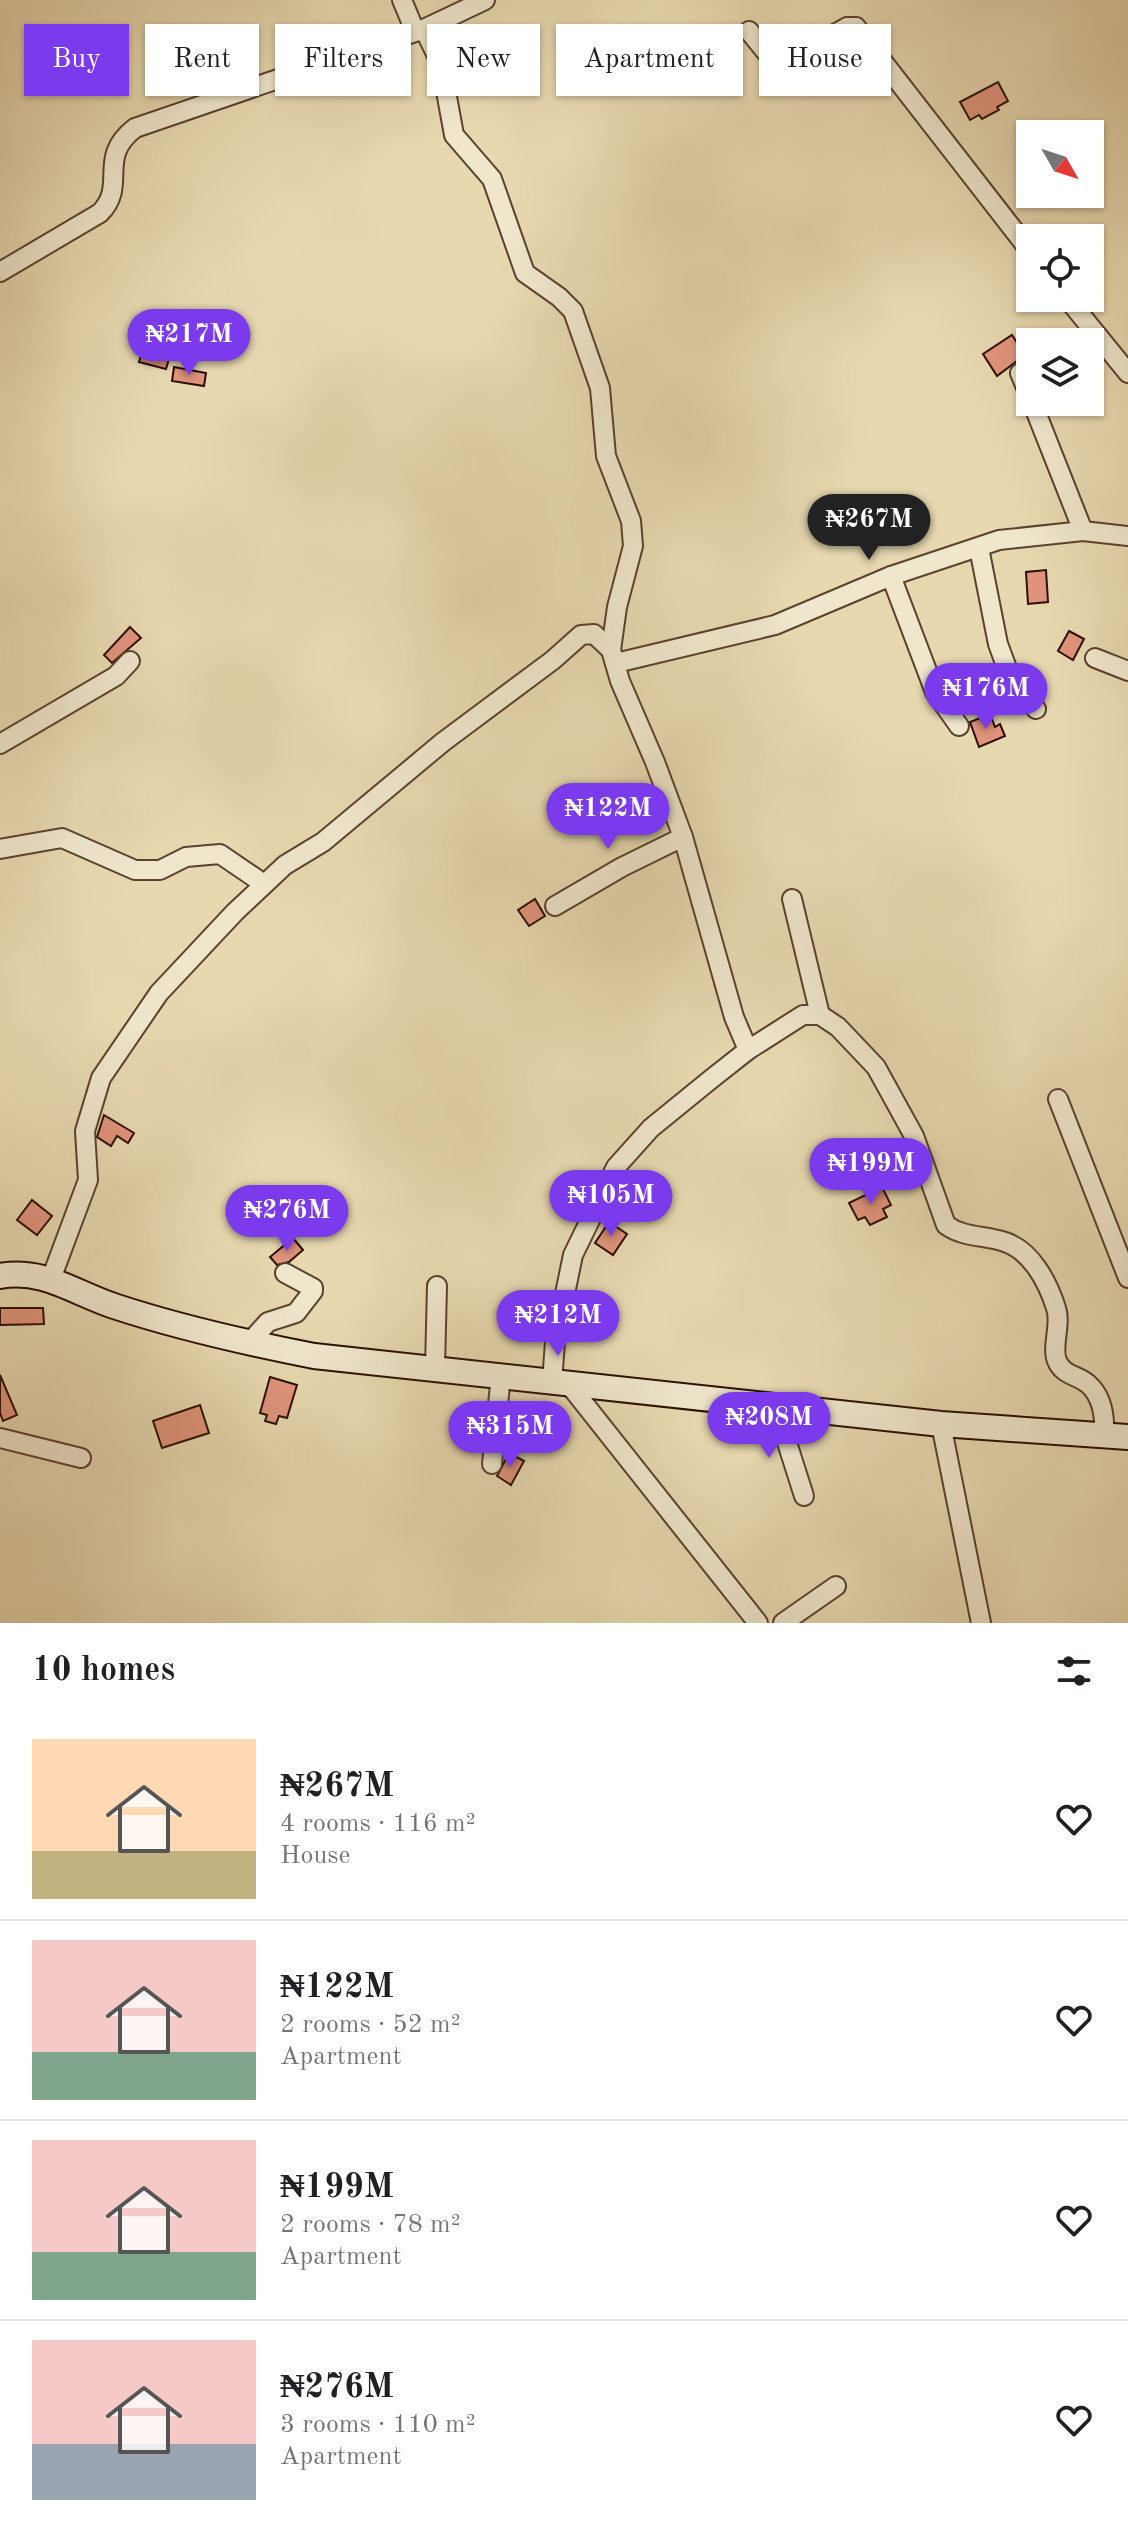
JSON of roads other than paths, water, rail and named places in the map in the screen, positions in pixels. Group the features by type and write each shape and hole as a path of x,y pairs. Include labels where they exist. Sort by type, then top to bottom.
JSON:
{"street":[{"path":"402,0 441,64 454,135 492,179 525,273 573,311 600,388 606,456 631,521 633,546 617,607 613,656"},
{"path":"0,272 107,206 113,195 112,156 121,138 135,128 420,30 485,0"},
{"path":"749,31 775,63 783,63 847,27 856,27 1016,233"},
{"path":"1078,312 1128,373"},
{"path":"1038,416 1083,531"},
{"path":"613,656 775,625 891,576 999,540 1083,531 1128,536"},
{"path":"979,548 998,644 1008,671 1036,709"},
{"path":"891,576 935,692 959,726"},
{"path":"51,1279 88,1180 85,1131 101,1078 159,993 285,865 323,842 443,742 553,660 581,635 594,634 613,656 683,837 734,1017 748,1050"},
{"path":"1095,658 1128,671"},
{"path":"0,744 116,676 130,661"},
{"path":"555,906 622,867 683,837"},
{"path":"0,849 62,838 135,870 160,870 186,857 220,854 264,884"},
{"path":"792,899 820,1015"},
{"path":"758,1623 560,1382 555,1342 573,1255 616,1167 651,1128 748,1050 803,1015 820,1015 838,1027 876,1067 914,1136 946,1225 957,1233 1006,1242 1044,1275 1058,1313 1056,1359 1065,1372 1087,1383 1099,1398 1105,1419 1116,1436"},
{"path":"1058,1099 1128,1278"},
{"path":"0,1276 19,1273 51,1279 114,1306 249,1343 314,1356 435,1367 776,1408 941,1424 1116,1436"},
{"path":"249,1343 268,1322 296,1313 313,1291 313,1288 285,1273"},
{"path":"435,1367 437,1286"},
{"path":"492,1464 501,1375"},
{"path":"776,1408 804,1496"},
{"path":"941,1424 981,1623"},
{"path":"0,1438 81,1458"},
{"path":"783,1623 836,1586"}]}
